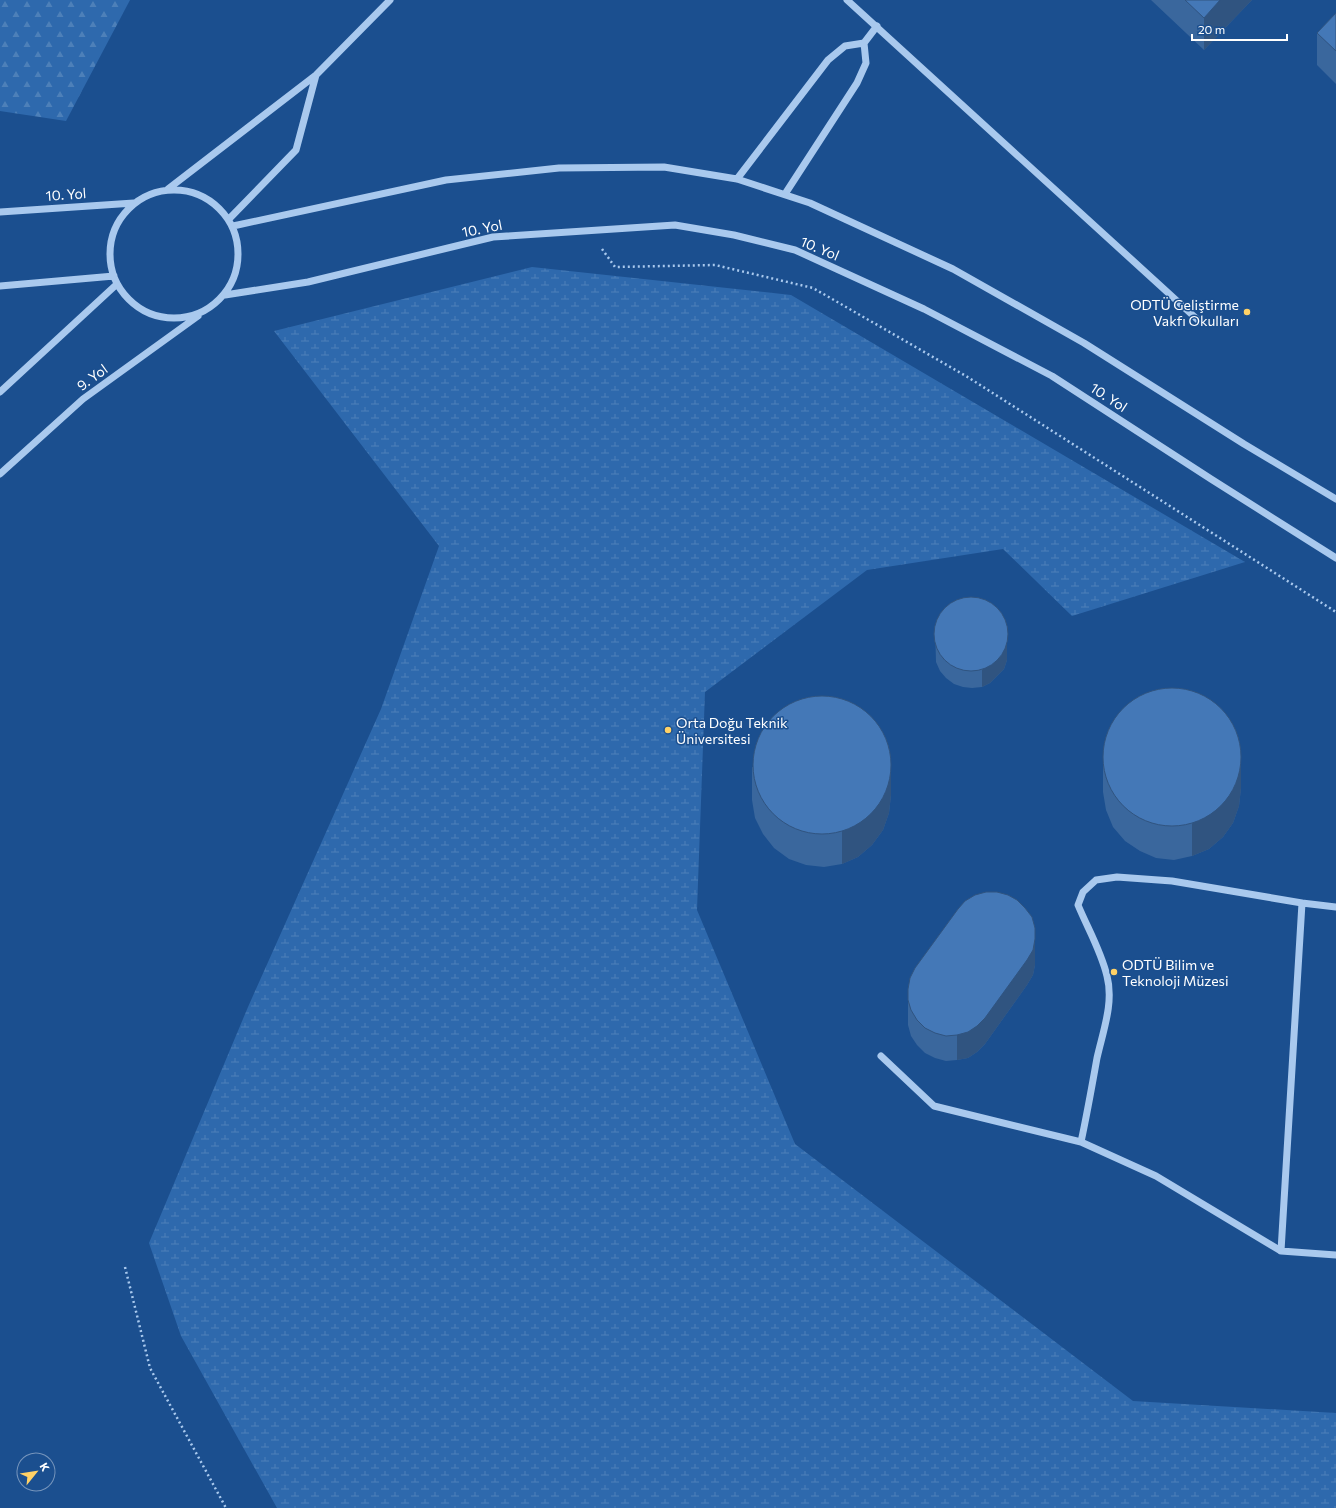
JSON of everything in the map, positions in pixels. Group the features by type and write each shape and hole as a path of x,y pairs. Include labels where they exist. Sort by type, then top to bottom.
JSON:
{"street":[{"path":"168,189 316,75 390,0"},
{"path":"847,0 1200,321"},
{"path":"785,194 858,83 866,63 864,44 877,26"},
{"path":"737,179 828,60 844,46 864,44"},
{"path":"228,219 296,150 316,75"},
{"path":"233,226 446,180 559,168 664,167 737,179 810,202 960,273 1084,343 1244,444 1336,498"},
{"name":"10. Yol","path":"168,189 186,190 203,195 217,206 228,219 233,226 238,243 238,262 234,279 225,295 207,310 187,318 166,318 146,312 129,300 117,284 110,256 112,236 121,217 134,203 150,193 168,189"},
{"name":"10. Yol","path":"0,212 134,203"},
{"name":"10. Yol","path":"225,295 308,282 493,237 675,225 734,235 795,250 924,309 1052,376 1336,558"},
{"path":"0,286 114,276"},
{"path":"0,392 117,284"},
{"name":"9. Yol","path":"0,474 83,399 207,310"},
{"path":"1081,1142 1110,1005 1108,977 1096,944 1078,905 1083,892 1096,880 1117,877 1172,880 1302,903 1336,907"},
{"path":"1281,1251 1302,903"},
{"path":"881,1056 934,1106 1081,1142 1156,1176 1281,1251 1336,1255"}],"path":[{"path":"589,230 615,267 715,265 813,288 966,376 1336,612"},
{"path":"125,1267 150,1368 226,1508"}],"green space":[{"path":"0,0 130,0 66,121 0,111"},
{"path":"532,267 791,295 1245,562 1072,616 1003,549 867,570 705,692 697,910 795,1144 1133,1401 1336,1413 1336,1508 277,1508 181,1336 149,1243 248,1007 381,709 439,546 274,331"}],"building":[{"path":"1185,0 1220,0 1204,18"},
{"path":"1336,13 1336,51 1317,33"},
{"path":"971,597 985,600 997,608 1005,620 1008,634 1005,648 997,660 985,668 971,671 957,668 945,660 937,648 934,634 937,620 945,608 957,600"},
{"path":"1165,688 1179,688 1205,696 1221,708 1233,724 1236,731 1240,744 1240,770 1236,783 1233,790 1221,806 1205,818 1198,821 1179,826 1165,826 1139,818 1123,806 1111,790 1108,783 1103,764 1103,750 1111,724 1123,708 1139,696 1146,693"},
{"path":"815,696 829,696 855,704 871,716 883,732 886,739 890,752 890,778 886,791 883,798 871,814 855,826 848,829 829,834 815,834 789,826 773,814 761,798 758,791 753,772 753,758 761,732 773,716 789,704 796,701"},
{"path":"986,892 997,892 1008,895 1017,900 1025,908 1032,917 1035,928 1033,950 985,1018 977,1026 968,1032 957,1035 946,1036 935,1033 925,1028 917,1020 911,1010 908,1000 910,978 915,968 965,901 975,895"}],"place":[{"name":"ODTÜ Geliştirme Vakfı Okulları","path":"1247,312"},
{"name":"Orta Doğu Teknik Üniversitesi","path":"668,730"},
{"name":"ODTÜ Bilim ve Teknoloji Müzesi","path":"1114,972"}]}
